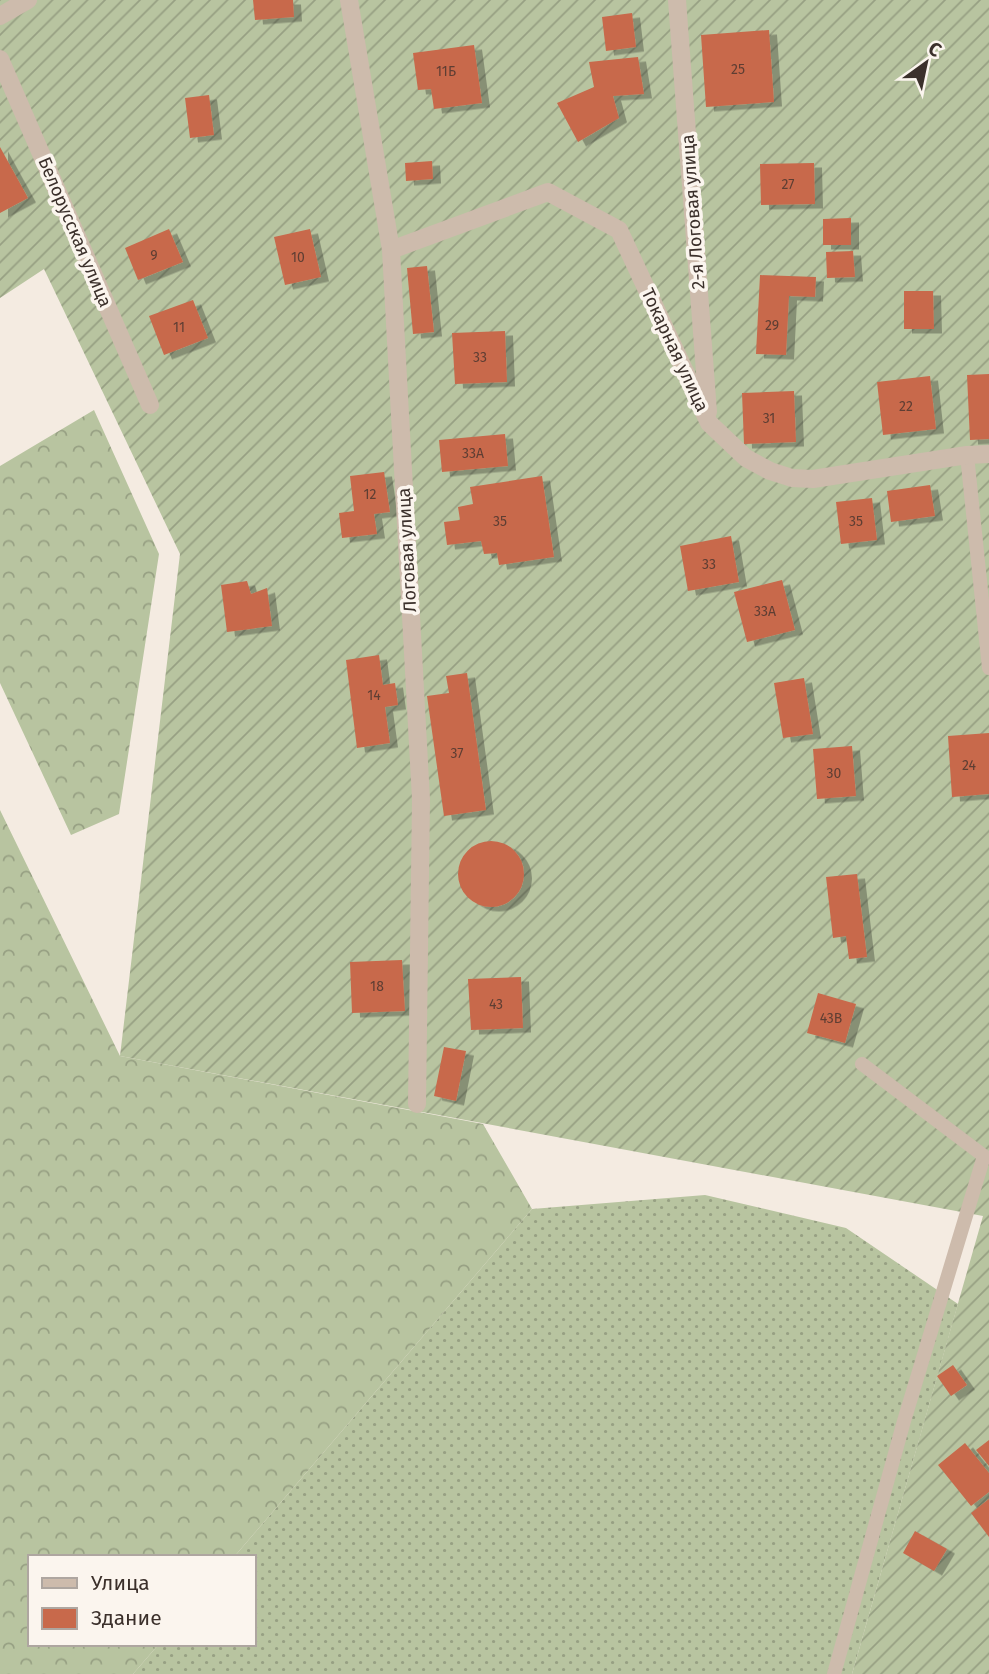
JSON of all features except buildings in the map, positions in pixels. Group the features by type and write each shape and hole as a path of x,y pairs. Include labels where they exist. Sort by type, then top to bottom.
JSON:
{"street":[{"path":"0,16 29,0"},
{"name":"Логовая улица","path":"349,0 391,250 421,799 417,1104"},
{"name":"2-я Логовая улица","path":"677,0 709,423"},
{"name":"Белорусская улица","path":"0,59 150,405"},
{"name":"Токарная улица","path":"391,250 548,192 619,230 709,423 746,458 792,478 813,479 967,455 989,454"}],"lane":[{"path":"967,455 989,668"},
{"path":"835,1674 904,1420 984,1156 862,1064"}],"green space":[{"path":"0,0 989,0 989,1674 852,1674 983,1216 120,1056 180,554 44,269 0,298"},
{"path":"94,410 159,554 119,814 71,835 0,683 0,466"},
{"path":"0,810 120,1056 483,1124 532,1209 236,1555 28,1555 28,1646 157,1646 133,1674 0,1674"},
{"path":"705,1195 846,1228 958,1304 852,1674 133,1674 157,1646 256,1646 256,1555 236,1555 532,1209"}]}
